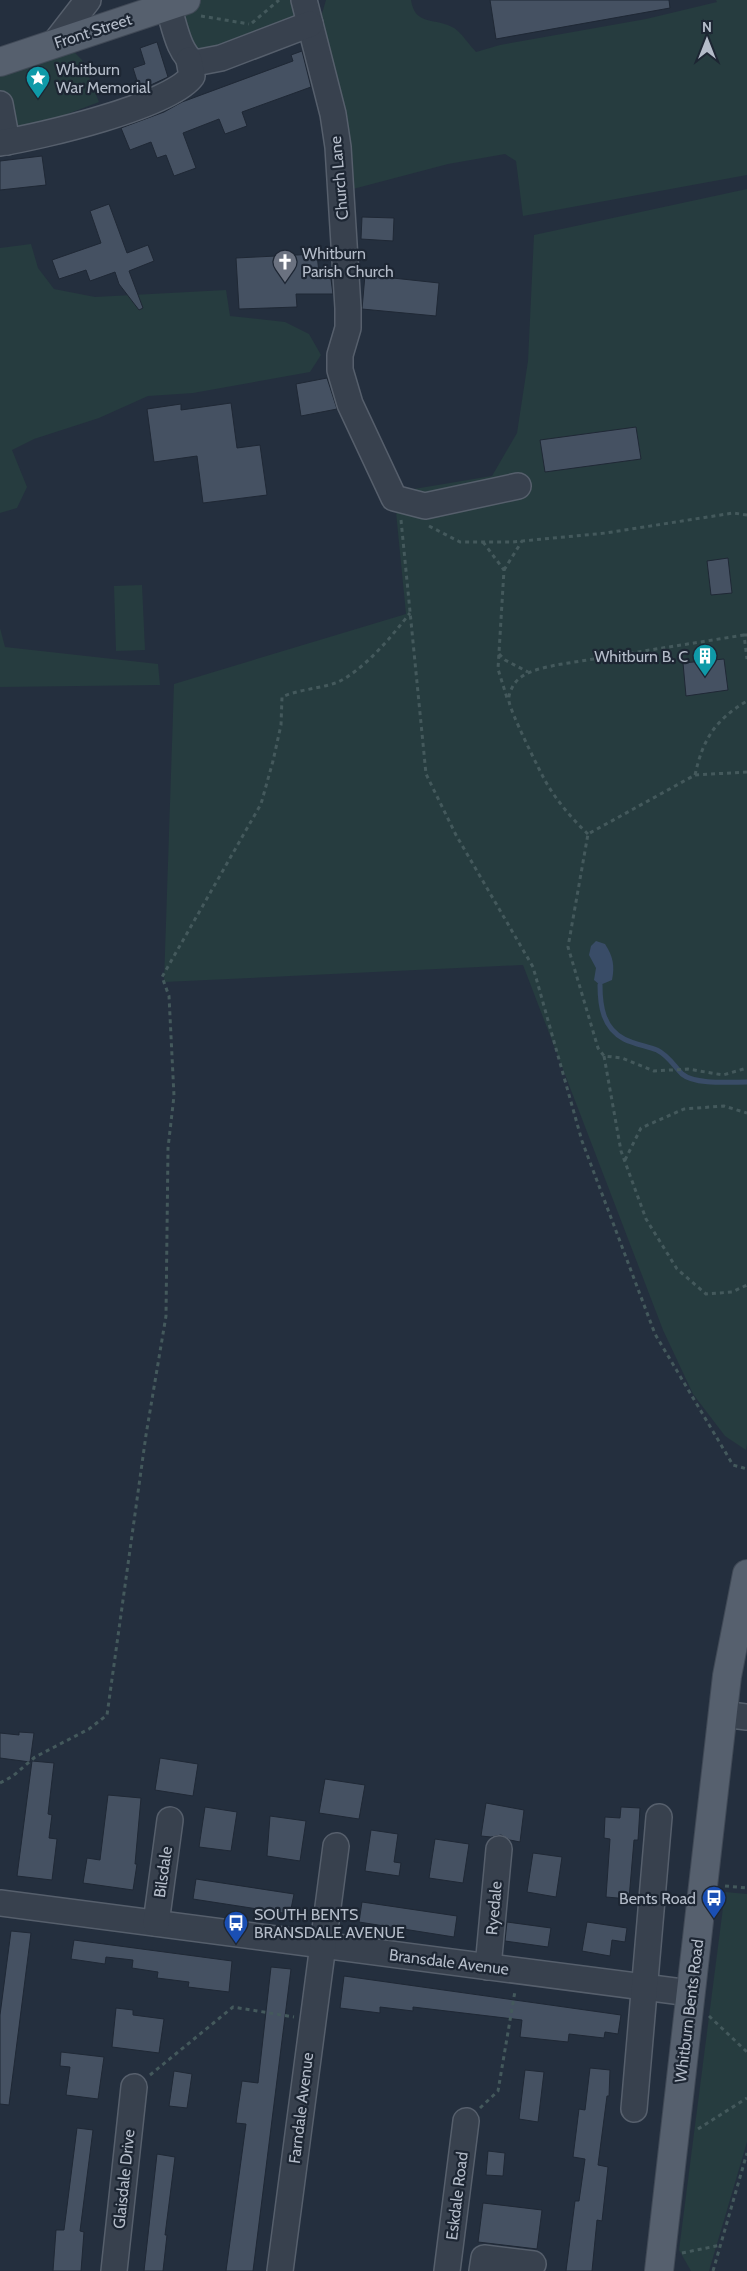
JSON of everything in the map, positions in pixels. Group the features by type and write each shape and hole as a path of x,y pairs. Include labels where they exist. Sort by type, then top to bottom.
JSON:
{"main road":[{"name":"Front Street","path":"0,62 174,5"},
{"name":"Whitburn Bents Road","path":"659,2271 690,1993 735,1715 727,1676 747,1574"}],"street":[{"path":"54,44 88,0"},
{"name":"Church Lane","path":"304,0 333,114 338,147 348,308 348,328 340,355 340,370 350,404 394,498"},
{"path":"0,104 4,143 66,129 156,100 178,90 192,76 189,60 182,47 174,5"},
{"path":"189,60 195,63 204,63 221,58 310,24"},
{"path":"394,498 425,506 518,486"},
{"path":"634,2109 659,1818"},
{"name":"Bilsdale","path":"156,1923 170,1820"},
{"name":"Farndale Avenue","path":"280,2271 336,1846"},
{"name":"Ryedale","path":"488,1967 499,1849"},
{"name":"Bransdale Avenue","path":"0,1903 690,1993"},
{"name":"Glaisdale Drive","path":"114,2271 134,2088"},
{"name":"Eskdale Road","path":"448,2271 466,2121"},
{"path":"482,2271 484,2258 533,2264"}],"path":[{"path":"174,5 259,25"},
{"path":"394,498 402,524 426,774 456,835 533,966 582,1142 655,1334 733,1465 747,1469"},
{"path":"426,524 460,542 522,541 606,533 734,513 747,515"},
{"path":"522,541 504,570 498,669 508,702 546,784 572,819 588,834"},
{"path":"483,542 504,570"},
{"path":"0,1783 14,1776 35,1757 89,1729 107,1715 146,1435 166,1316 168,1148 174,1096 169,996 162,977 260,804 273,761 281,725 282,696 293,691 337,682 360,668 410,613"},
{"path":"508,702 510,690 516,680 528,672 556,665 745,635 747,659"},
{"path":"499,653 506,660 528,672"},
{"path":"695,775 707,738 733,709 747,701"},
{"path":"588,834 695,775 747,772"},
{"path":"588,834 568,947 598,1048 604,1056 624,1160 646,1219 677,1269 706,1294 732,1292 747,1285"},
{"path":"604,1056 622,1058 654,1071 684,1070 723,1075 747,1068"},
{"path":"624,1160 641,1128 684,1109 724,1106 747,1113"},
{"path":"724,1886 747,1888"},
{"path":"466,2121 498,2091 518,1971"},
{"path":"134,2088 233,2007 313,2021"},
{"path":"708,2015 747,2052"},
{"path":"694,2132 747,2098"},
{"path":"713,2271 747,2153"},
{"path":"680,2254 721,2245"}],"green space":[{"path":"200,0 293,0 299,21 193,54 174,8"},
{"path":"326,0 411,0 413,9 422,18 454,28 476,52 500,45 646,19 717,2 716,0 747,0 747,175 523,216 516,161 505,154 448,164 353,189 318,27"},
{"path":"63,53 75,53 82,60 99,102 12,135 0,95 0,75"},
{"path":"747,189 746,1450 725,1436 693,1394 663,1330 523,965 164,982 174,684 406,614 396,512 408,509 396,492 492,476 517,433 528,361 534,235"},
{"path":"31,244 38,268 54,289 95,297 226,290 230,316 285,322 309,334 321,355 310,372 193,393 148,396 99,418 34,439 12,450 27,487 17,508 0,513 0,248"},
{"path":"142,585 145,650 116,651 114,586"},
{"path":"0,628 5,647 158,664 160,685 0,687"},
{"path":"725,1892 747,1894 747,2142 709,2271 691,2271 679,2250"}],"water":[{"path":"596,941 605,944 612,957 613,966 612,980 600,985 594,980 596,968 589,955 591,946"}],"building":[{"path":"490,0 669,0 670,8 496,39"},
{"path":"157,42 168,77 140,90 133,68 145,64 140,48"},
{"path":"302,51 311,87 242,112 247,126 225,134 219,119 183,133 196,168 174,176 166,155 157,158 151,142 130,150 121,128 164,112 182,102 293,61 291,55"},
{"path":"42,156 46,185 0,190 0,161"},
{"path":"109,204 127,253 148,245 154,261 129,271 143,308 139,310 119,284 115,272 90,281 86,270 59,279 52,260 101,243 90,211"},
{"path":"362,217 394,218 393,241 361,239"},
{"name":"Whitburn Parish Church","path":"317,254 319,273 330,272 333,294 296,294 297,307 239,309 236,258"},
{"path":"365,275 439,283 436,316 362,309"},
{"path":"327,378 337,409 301,416 296,384"},
{"path":"231,403 237,448 260,445 267,495 203,503 197,456 154,462 147,409 181,404 181,410"},
{"path":"636,427 641,459 545,472 540,440"},
{"path":"728,558 732,593 711,595 707,561"},
{"name":"Whitburn B. C","path":"724,659 728,690 686,696 683,663"},
{"path":"19,1732 34,1733 30,1762 0,1758 0,1733 19,1735"},
{"path":"160,1758 198,1764 193,1796 155,1790"},
{"path":"32,1761 54,1763 48,1814 52,1815 49,1838 57,1839 52,1880 17,1876"},
{"path":"325,1779 365,1785 359,1819 319,1813"},
{"path":"108,1795 141,1798 135,1864 137,1864 133,1890 83,1883 87,1858 100,1860"},
{"path":"486,1803 524,1810 520,1842 510,1840 501,1835 481,1836"},
{"path":"205,1807 237,1812 231,1851 199,1847"},
{"path":"621,1807 640,1808 638,1840 634,1840 629,1899 606,1897 610,1839 604,1838 605,1817 620,1818"},
{"path":"270,1816 306,1821 300,1861 267,1856"},
{"path":"371,1830 398,1834 394,1862 401,1863 399,1876 365,1871"},
{"path":"435,1839 469,1844 463,1883 429,1878"},
{"path":"533,1853 562,1857 556,1897 527,1892"},
{"path":"196,1879 294,1894 290,1914 193,1899"},
{"path":"362,1902 457,1916 454,1937 359,1922"},
{"path":"507,1922 551,1928 548,1947 505,1941"},
{"path":"587,1922 627,1928 625,1942 612,1940 610,1956 582,1951"},
{"path":"11,1931 31,1933 9,2105 0,2104 0,2015"},
{"path":"74,1940 232,1961 229,1992 188,1987 189,1982 157,1978 158,1972 132,1968 133,1960 106,1957 105,1964 71,1959"},
{"path":"271,1967 291,1969 253,2271 226,2271 246,2124 236,2123 238,2108 242,2081 258,2083"},
{"path":"344,1976 621,2015 618,2034 605,2032 604,2038 569,2034 568,2042 520,2037 522,2020 413,2007 413,2011 380,2007 380,2013 340,2008"},
{"path":"116,2008 133,2010 133,2015 164,2019 159,2053 112,2047"},
{"path":"61,2052 104,2057 98,2099 66,2095 70,2067 60,2066"},
{"path":"590,2068 610,2070 609,2096 607,2096 598,2165 608,2167 602,2221 597,2220 592,2271 566,2271 575,2201 579,2201 585,2159 573,2157 579,2109 585,2110"},
{"path":"525,2070 544,2072 538,2122 519,2119"},
{"path":"174,2071 192,2074 187,2108 169,2106"},
{"path":"77,2128 93,2130 80,2231 84,2232 81,2271 53,2271 56,2230 64,2230"},
{"path":"488,2151 505,2153 503,2176 486,2175"},
{"path":"157,2154 175,2157 165,2235 167,2235 163,2271 144,2271"},
{"path":"483,2203 542,2210 537,2249 478,2242"}],"waterway":[{"path":"600,985 602,1008 607,1023 611,1029 624,1039 661,1052 688,1078 713,1082 747,1082"}],"place":[{"name":"Whitburn War Memorial","path":"38,99"},
{"name":"Whitburn Parish Church","path":"285,283"},
{"name":"Whitburn B. C","path":"705,677"},
{"name":"Bents Road","path":"714,1919"},
{"name":"SOUTH BENTS BRANSDALE AVENUE","path":"236,1944"}]}
